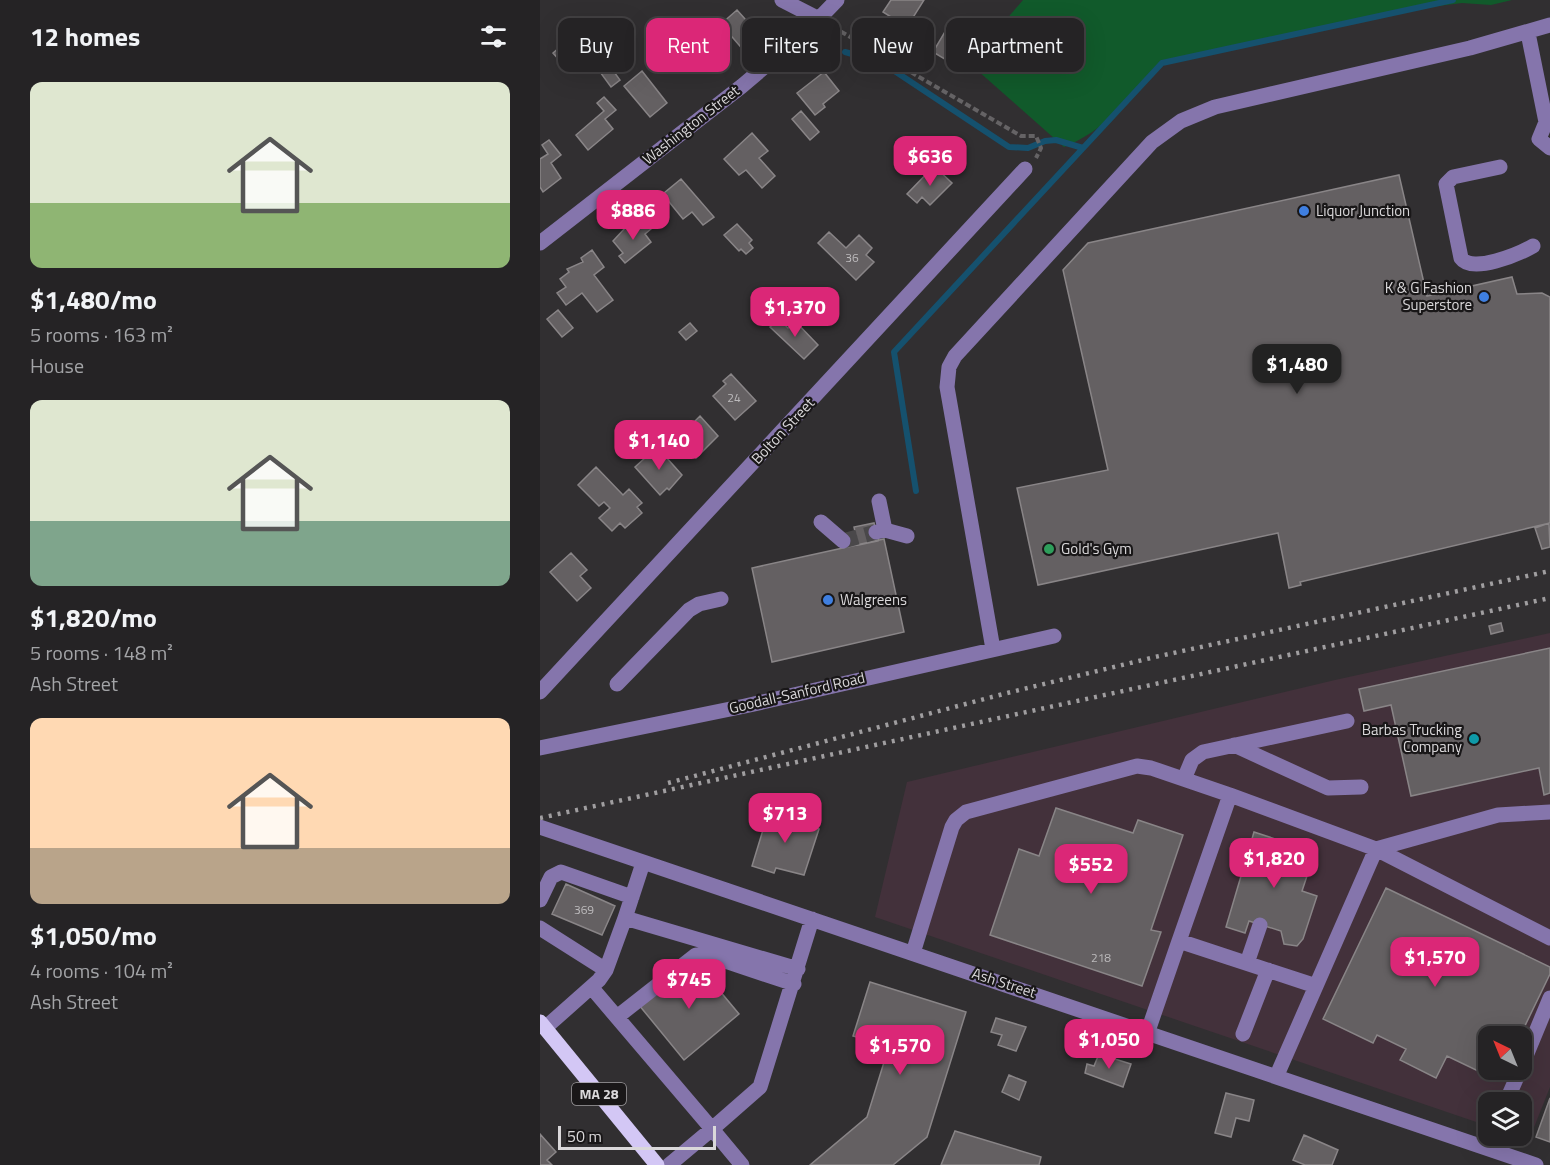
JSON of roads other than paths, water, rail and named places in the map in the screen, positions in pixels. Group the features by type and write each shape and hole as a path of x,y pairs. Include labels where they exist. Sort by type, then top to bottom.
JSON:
{"main road":[{"name":"MA 28","path":"542,1025 657,1165"}],"street":[{"path":"782,0 815,18"},
{"name":"Washington Street","path":"821,18 837,0"},
{"path":"993,649 947,387 949,367 956,356 1152,142 1181,121 1227,104 1528,33 1550,25"},
{"path":"1528,33 1546,122 1539,139 1550,148"},
{"name":"Washington Street","path":"540,243 758,72"},
{"path":"1500,167 1456,176 1446,184 1461,258 1466,264 1473,266 1518,255 1533,246"},
{"name":"Bolton Street","path":"540,692 1025,169"},
{"path":"879,501 881,531 907,536"},
{"path":"821,522 843,541"},
{"path":"617,684 689,610 699,604 722,599"},
{"name":"Goodall-Sanford Road","path":"540,748 745,706 1054,636"},
{"path":"1185,779 1192,760 1198,754 1347,721"},
{"path":"1233,745 1328,788 1361,787"},
{"path":"913,953 952,827 962,814 1133,766 1148,767 1185,779 1376,849 1550,938"},
{"path":"1148,1031 1230,795"},
{"path":"1376,849 1498,815 1550,812"},
{"name":"Ash Street","path":"540,827 1277,1075 1478,1138"},
{"path":"1277,1075 1376,849"},
{"path":"542,1025 591,988 606,970 643,863"},
{"path":"540,900 551,877 561,872 632,897"},
{"path":"625,918 796,976"},
{"path":"669,1165 760,1087 812,919"},
{"path":"1247,963 1260,925"},
{"path":"540,928 606,970"},
{"path":"1179,941 1316,986"},
{"path":"617,1017 696,955 707,955 796,976"},
{"path":"1243,1034 1268,970"},
{"path":"591,988 742,1165"},
{"path":"1532,1042 1550,998"},
{"name":"Ash Street","path":"1498,1146 1536,1165"}],"waterway":[{"path":"916,491 894,352 1162,63 1453,0"},
{"path":"845,52 881,62 1009,147 1028,148 1045,141 1056,140 1083,148"}],"tunnel":[{"path":"843,541 876,532"}],"railway":[{"path":"668,783 1007,693 1155,657 1550,571"},
{"path":"540,818 1550,598"}],"place":[{"name":"Liquor Junction","path":"1304,211"},
{"name":"K & G Fashion Superstore","path":"1484,297"},
{"name":"Gold's Gym","path":"1049,549"},
{"name":"Walgreens","path":"828,600"},
{"name":"Barbas Trucking Company","path":"1474,739"}]}
